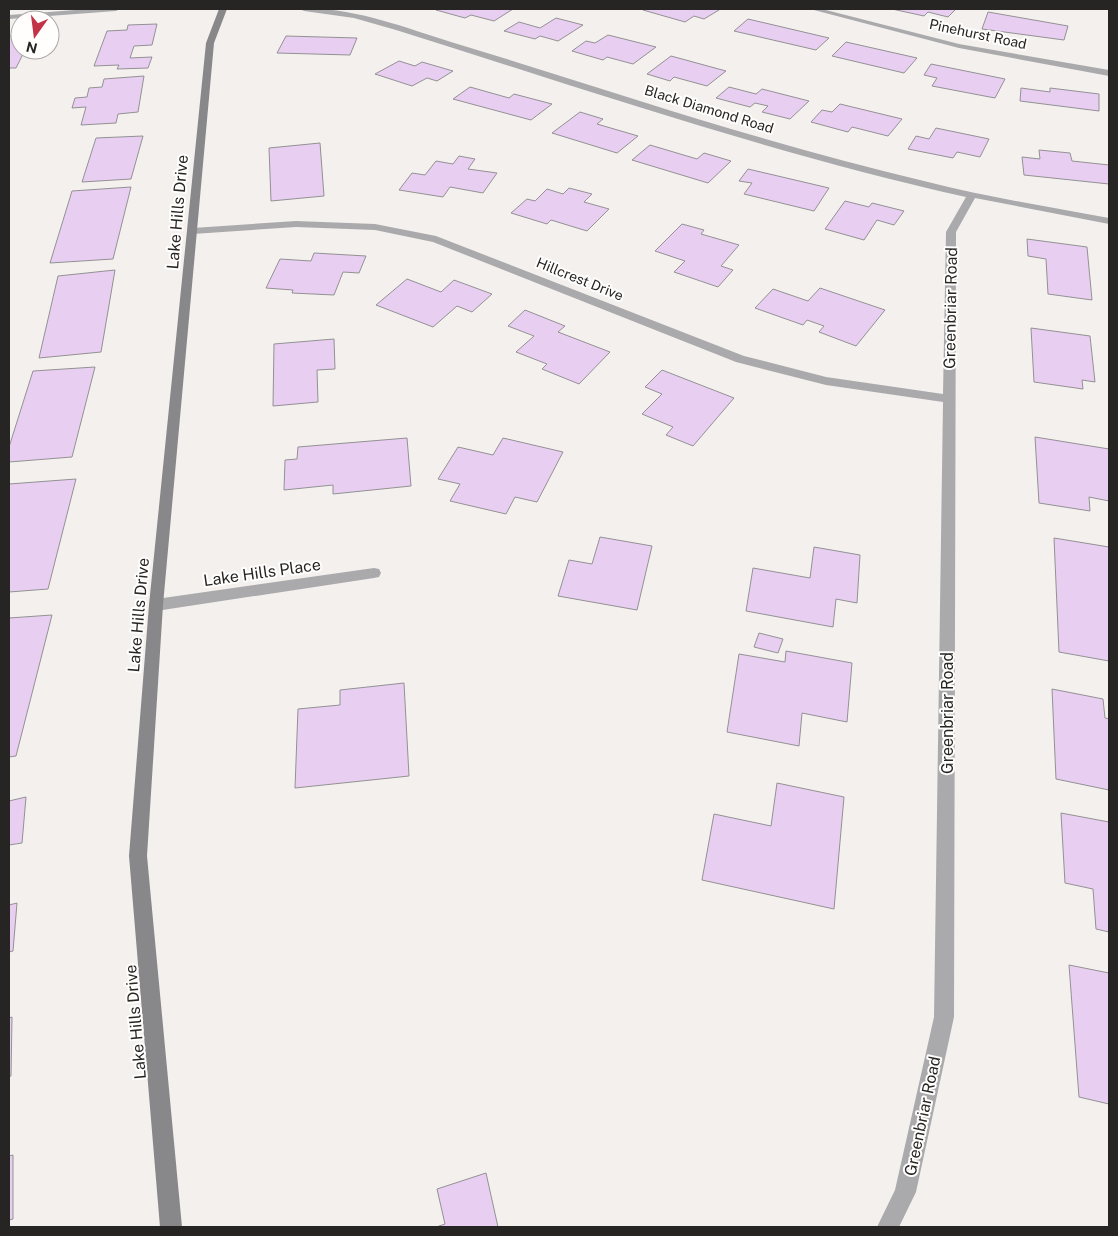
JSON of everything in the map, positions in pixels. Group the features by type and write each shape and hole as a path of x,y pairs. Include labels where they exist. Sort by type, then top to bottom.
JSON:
{"street":[{"path":"9,17 116,9"},
{"name":"Lake Hills Drive","path":"171,1227 138,856 156,605 210,44 224,9"},
{"name":"Black Diamond Road","path":"304,9 354,16 399,28 771,143 875,173 970,196 1109,221"},
{"name":"Pinehurst Road","path":"814,9 959,46 1109,73"},
{"name":"Greenbriar Road","path":"888,1227 906,1192 944,1017 951,232 970,196"},
{"name":"Hillcrest Drive","path":"193,231 296,224 375,227 436,239 740,359 826,381 949,399"},
{"name":"Lake Hills Place","path":"156,605 374,573"}],"building":[{"path":"513,9 494,21 471,15 465,18 436,10"},
{"path":"892,9 956,9 948,17 928,12 924,16"},
{"path":"643,10 719,10 704,19 694,16 685,22"},
{"path":"988,12 1068,26 1064,40 982,29"},
{"path":"556,18 583,25 558,41 540,36 535,39 504,31 519,22 540,28"},
{"path":"748,19 829,38 816,50 734,31"},
{"path":"157,24 152,45 134,46 130,58 152,57 148,68 117,69 119,65 94,66 107,31 127,30 128,25"},
{"path":"608,35 656,47 633,64 607,57 603,60 572,51 586,41 595,43"},
{"path":"10,36 10,60 20,60 16,68 9,68"},
{"path":"286,36 357,38 350,55 277,53"},
{"path":"846,42 917,58 904,73 832,56"},
{"path":"671,56 726,71 707,86 674,77 670,81 647,74"},
{"path":"399,61 415,66 422,62 453,71 437,81 427,78 412,86 375,74"},
{"path":"931,64 1005,79 995,98 932,86 937,78 924,75"},
{"path":"144,76 138,112 118,114 116,123 81,125 86,107 72,108 75,98 87,97 89,88 102,87 104,79"},
{"path":"470,87 509,98 514,94 552,104 531,120 453,99"},
{"path":"729,87 756,94 762,89 809,101 790,119 762,112 768,106 755,103 750,107 716,98"},
{"path":"1021,88 1050,92 1050,88 1099,94 1099,111 1020,101"},
{"path":"840,104 902,119 888,136 852,127 848,132 811,122 822,110 832,112"},
{"path":"580,112 603,119 597,124 638,136 617,153 552,133"},
{"path":"936,128 989,139 980,157 957,152 953,158 908,149 916,136 929,139"},
{"path":"143,136 131,179 82,182 96,138"},
{"path":"320,143 324,196 271,201 269,148"},
{"path":"650,145 697,159 704,153 731,161 708,183 632,160"},
{"path":"1039,150 1070,153 1072,161 1109,165 1109,184 1024,175 1022,157 1040,159"},
{"path":"459,156 475,159 468,169 497,173 483,193 450,187 443,197 399,190 412,173 425,175 436,161 453,164"},
{"path":"748,169 829,188 814,211 744,194 752,183 739,181"},
{"path":"131,187 113,259 50,263 72,191"},
{"path":"569,188 592,194 584,202 609,209 587,231 551,220 547,224 511,213 527,199 535,201 547,189 563,194"},
{"path":"845,201 869,207 872,203 904,211 894,225 877,220 864,240 825,229"},
{"path":"682,224 704,230 701,234 739,245 721,266 733,270 718,287 674,272 685,261 655,251"},
{"path":"1027,239 1087,247 1092,300 1048,294 1046,259 1028,256"},
{"path":"314,253 366,256 359,273 343,272 334,295 292,293 293,290 266,288 280,259 311,261"},
{"path":"115,270 101,352 39,358 58,276"},
{"path":"407,279 441,292 454,280 492,294 472,312 457,306 433,327 376,305"},
{"path":"820,288 885,310 856,346 819,332 824,326 807,320 803,325 755,308 773,289 808,301"},
{"path":"525,310 565,326 558,332 610,352 579,384 542,369 547,364 516,352 534,336 508,326"},
{"path":"1031,328 1090,336 1095,382 1082,380 1083,389 1034,382"},
{"path":"334,339 335,369 317,370 318,402 273,406 274,344"},
{"path":"95,367 72,457 9,462 9,447 33,371"},
{"path":"662,370 734,398 693,446 666,435 673,427 642,414 662,394 645,387"},
{"path":"1035,437 1109,449 1109,501 1089,497 1090,511 1039,503"},
{"path":"407,438 411,486 333,494 333,485 284,490 285,460 297,459 298,447"},
{"path":"503,438 563,452 537,502 515,497 506,514 450,501 460,484 438,479 458,447 493,455"},
{"path":"76,479 48,589 9,592 9,484"},
{"path":"600,537 652,546 637,610 558,596 569,560 592,564"},
{"path":"1054,538 1109,547 1109,661 1059,652"},
{"path":"814,547 860,555 857,603 836,599 833,627 746,611 753,568 810,578"},
{"path":"52,615 16,756 9,757 9,618"},
{"path":"759,633 783,639 778,653 754,647"},
{"path":"786,651 852,663 847,722 802,713 799,746 727,732 739,654 785,662"},
{"path":"404,683 409,776 295,788 298,709 340,705 340,690"},
{"path":"1052,689 1103,699 1105,718 1109,719 1109,790 1056,779"},
{"path":"777,783 844,797 834,909 702,880 714,814 771,826"},
{"path":"26,797 22,843 9,845 9,801"},
{"path":"1061,813 1109,822 1109,932 1096,929 1093,889 1065,883"},
{"path":"17,903 13,951 9,952 9,905"},
{"path":"1069,965 1109,973 1109,1104 1079,1097"},
{"path":"12,1017 11,1076 9,1077 9,1018"},
{"path":"13,1155 13,1219 9,1220 9,1156"},
{"path":"486,1173 498,1227 436,1227 445,1224 437,1189"}]}
